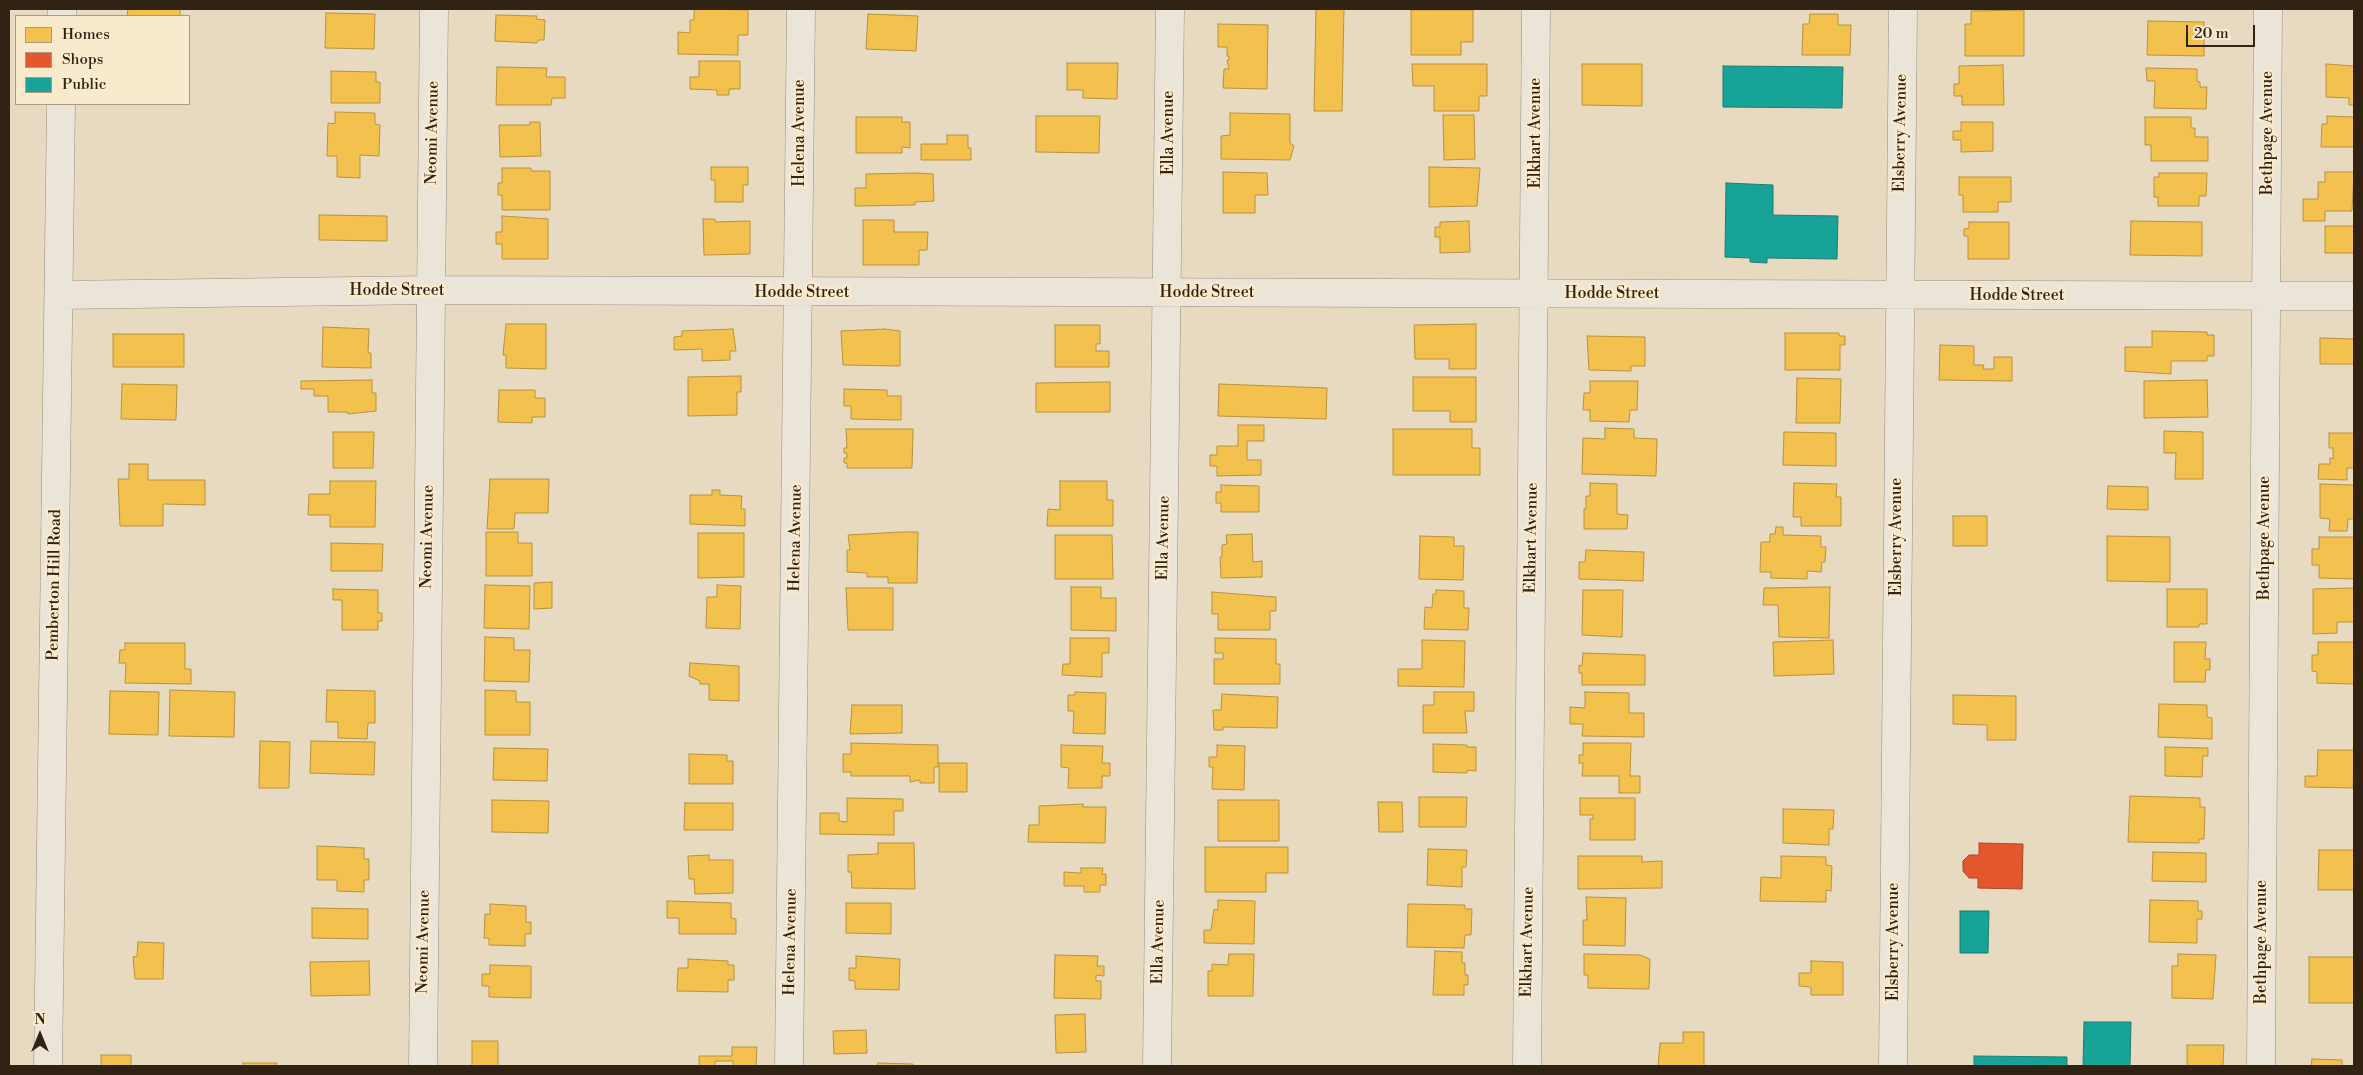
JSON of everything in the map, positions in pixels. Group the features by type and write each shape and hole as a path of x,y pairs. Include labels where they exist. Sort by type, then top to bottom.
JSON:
{"street":[{"name":"Neomi Avenue","path":"423,1066 434,9"},
{"name":"Helena Avenue","path":"789,1066 801,9"},
{"name":"Ella Avenue","path":"1157,1066 1170,9"},
{"name":"Elkhart Avenue","path":"1527,1066 1536,9"},
{"name":"Elsberry Avenue","path":"1893,1066 1903,9"},
{"name":"Bethpage Avenue","path":"2262,1066 2268,9"},
{"name":"Pemberton Hill Road","path":"48,1066 60,295 61,105"},
{"name":"Hodde Street","path":"60,295 431,290 798,293 2354,296"}],"building: Homes":[{"path":"128,9 180,9 180,15 127,15"},
{"path":"694,9 748,10 748,35 738,35 738,55 678,54 678,32 690,33 690,20 694,20"},
{"path":"1316,9 1344,9 1342,111 1314,111"},
{"path":"1411,10 1473,10 1473,42 1461,42 1461,55 1411,55"},
{"path":"2024,10 2024,56 1965,56 1965,24 1971,24 1971,11"},
{"path":"326,13 375,14 374,49 325,48"},
{"path":"868,14 918,16 916,51 866,49"},
{"path":"1810,14 1838,14 1838,25 1851,25 1850,55 1802,55 1803,24 1809,24"},
{"path":"496,15 537,16 536,19 545,20 544,40 538,40 537,43 495,41"},
{"path":"2148,21 2204,22 2204,56 2147,55"},
{"path":"1218,24 1268,25 1267,89 1223,88 1224,69 1229,69 1227,60 1229,60 1229,56 1227,56 1227,47 1218,47"},
{"path":"699,61 740,61 740,89 729,89 729,95 717,95 717,90 690,89 690,77 699,77"},
{"path":"1067,63 1118,63 1117,99 1083,98 1083,90 1067,90"},
{"path":"1412,64 1487,64 1487,96 1479,96 1479,111 1434,111 1434,86 1413,86"},
{"path":"1582,64 1642,64 1642,106 1582,105"},
{"path":"2326,64 2354,66 2354,105 2349,105 2349,98 2326,97"},
{"path":"2003,65 2004,105 1962,105 1962,96 1954,96 1954,84 1959,84 1959,66"},
{"path":"497,67 547,68 546,77 565,77 565,98 552,98 551,105 496,105"},
{"path":"2146,68 2197,69 2197,81 2200,82 2200,87 2207,87 2206,109 2154,108 2155,81 2147,81"},
{"path":"331,71 376,72 376,82 380,82 380,103 331,103"},
{"path":"335,112 375,113 375,124 380,125 379,156 360,155 360,178 337,177 337,156 327,156 328,123 335,124"},
{"path":"1230,113 1290,114 1290,143 1294,146 1290,160 1221,159 1221,136 1230,135"},
{"path":"1443,115 1474,115 1475,159 1444,160"},
{"path":"1036,116 1100,116 1099,153 1036,152"},
{"path":"2327,116 2354,117 2354,147 2321,147 2322,124 2327,124"},
{"path":"856,117 902,117 902,122 910,122 910,148 902,147 902,153 856,153"},
{"path":"2145,117 2191,117 2191,128 2195,128 2195,137 2208,137 2208,161 2151,161 2151,145 2145,145"},
{"path":"530,122 540,122 541,156 500,157 499,125 530,125"},
{"path":"1961,122 1993,122 1993,151 1961,152 1961,140 1953,140 1953,131 1961,131"},
{"path":"947,135 968,135 968,148 971,148 971,160 921,160 921,144 947,144"},
{"path":"711,167 748,167 748,185 743,185 743,202 715,202 715,180 711,180"},
{"path":"1429,167 1480,168 1477,206 1429,207"},
{"path":"502,168 531,168 531,171 550,171 550,210 502,210 502,195 498,195 498,183 502,183"},
{"path":"1223,172 1267,173 1268,195 1255,195 1255,213 1223,213"},
{"path":"2325,172 2354,172 2352,211 2325,211 2325,221 2303,221 2303,199 2318,199 2318,182 2325,182"},
{"path":"2159,173 2207,173 2206,196 2199,196 2199,206 2158,206 2158,197 2154,197 2154,177 2159,177"},
{"path":"866,174 933,174 934,201 915,202 915,205 855,206 855,188 866,188"},
{"path":"1959,177 2011,177 2011,202 1998,202 1998,212 1963,212 1963,195 1959,195"},
{"path":"319,215 387,216 387,241 319,240"},
{"path":"502,216 548,219 548,259 502,259 502,244 496,244 496,232 502,232"},
{"path":"703,219 715,219 715,222 750,221 750,254 704,255"},
{"path":"863,220 894,220 894,232 928,232 927,250 919,250 919,265 863,265"},
{"path":"1469,221 1470,252 1440,253 1440,237 1435,237 1435,227 1440,227 1440,222"},
{"path":"2131,221 2202,222 2202,256 2130,255"},
{"path":"1969,222 2009,222 2009,259 1968,259 1968,236 1964,236 1964,229 1969,228"},
{"path":"2325,226 2354,226 2354,253 2325,253"},
{"path":"506,324 546,324 546,369 506,368 506,355 503,355"},
{"path":"1476,324 1476,369 1449,369 1449,359 1415,359 1414,325"},
{"path":"1055,325 1100,325 1100,344 1096,344 1096,351 1109,351 1109,367 1055,367"},
{"path":"323,327 369,329 368,353 371,353 371,368 322,367"},
{"path":"733,329 736,351 730,351 730,360 702,361 702,349 674,350 674,337 682,336 682,331"},
{"path":"884,329 900,331 900,366 843,365 841,331"},
{"path":"2152,331 2207,332 2207,335 2214,335 2214,356 2207,356 2207,361 2171,361 2171,374 2125,371 2125,347 2152,347"},
{"path":"1785,333 1839,333 1839,336 1845,336 1845,345 1840,345 1840,370 1785,370"},
{"path":"113,334 184,334 184,367 113,367"},
{"path":"1587,336 1645,337 1645,366 1631,366 1631,371 1589,370"},
{"path":"2320,338 2354,339 2354,364 2320,364"},
{"path":"1940,345 1974,346 1974,365 1984,365 1983,369 1994,369 1994,357 2012,357 2012,381 1939,380"},
{"path":"741,376 741,392 737,392 737,415 688,416 688,377"},
{"path":"1413,377 1476,377 1476,422 1450,422 1450,411 1413,411"},
{"path":"1797,378 1841,379 1840,423 1796,423"},
{"path":"372,380 372,393 376,393 376,411 348,414 348,412 328,412 328,396 314,396 314,389 301,389 301,381"},
{"path":"2207,380 2208,417 2144,418 2144,381"},
{"path":"1590,381 1638,381 1637,410 1630,410 1629,422 1590,421 1590,410 1583,410 1584,393 1590,393"},
{"path":"1110,382 1110,412 1036,412 1036,383"},
{"path":"122,384 177,385 176,420 121,419"},
{"path":"1219,384 1327,388 1326,419 1218,416"},
{"path":"844,389 887,390 887,396 901,396 901,420 851,419 851,406 844,406"},
{"path":"499,390 535,390 535,398 545,398 545,417 532,417 532,423 498,422"},
{"path":"1238,425 1264,425 1264,441 1247,441 1247,460 1261,460 1261,475 1217,476 1217,466 1210,466 1210,455 1217,455 1217,446 1238,446"},
{"path":"1605,428 1634,429 1634,438 1657,439 1656,476 1582,474 1583,438 1605,439"},
{"path":"846,429 913,429 912,468 847,468 847,463 844,463 844,458 847,458 847,453 844,453 844,448 847,448"},
{"path":"1393,429 1472,429 1472,448 1480,448 1480,475 1393,475"},
{"path":"2164,431 2203,432 2203,479 2175,479 2176,453 2164,453"},
{"path":"333,432 374,432 373,468 333,468"},
{"path":"1784,432 1836,433 1836,466 1783,465"},
{"path":"2329,433 2354,433 2354,468 2347,468 2347,480 2318,479 2319,464 2330,464 2330,458 2333,459 2333,448 2329,448"},
{"path":"129,464 148,464 148,480 205,480 205,505 163,504 163,526 120,526 118,479 129,479"},
{"path":"490,479 549,479 548,513 515,513 514,529 487,529"},
{"path":"330,481 376,481 375,527 330,527 330,515 308,515 309,494 330,494"},
{"path":"1060,481 1107,481 1107,500 1113,500 1113,526 1047,526 1048,509 1060,510"},
{"path":"1590,483 1617,484 1617,514 1628,515 1627,529 1584,529 1584,509 1586,509 1586,496 1590,496"},
{"path":"1794,483 1837,484 1836,497 1841,497 1841,526 1801,526 1801,517 1793,517"},
{"path":"2320,484 2354,485 2354,519 2348,519 2347,531 2329,531 2330,519 2320,518"},
{"path":"1221,485 1259,486 1259,512 1221,512 1221,503 1216,503 1216,492 1221,492"},
{"path":"2108,486 2148,487 2148,510 2107,509"},
{"path":"712,490 720,490 720,495 742,496 741,509 745,509 745,526 690,524 690,495 712,495"},
{"path":"1953,516 1987,516 1987,546 1953,546"},
{"path":"1776,527 1783,527 1783,535 1821,536 1821,547 1826,547 1825,562 1822,562 1821,572 1807,571 1807,579 1771,578 1771,572 1760,572 1761,542 1770,542 1770,534 1775,534"},
{"path":"486,532 518,532 518,543 532,543 532,576 486,576"},
{"path":"918,532 917,583 888,583 888,577 867,577 867,573 847,572 847,550 850,550 848,535"},
{"path":"698,533 744,533 744,577 698,578"},
{"path":"1252,534 1253,562 1262,561 1262,577 1221,578 1220,557 1222,557 1222,545 1227,544 1226,535"},
{"path":"1055,535 1112,535 1113,579 1055,579"},
{"path":"1420,536 1454,537 1454,546 1464,546 1463,580 1419,579"},
{"path":"2107,536 2170,537 2170,582 2107,581"},
{"path":"2319,537 2354,537 2354,579 2319,578 2319,565 2312,565 2312,549 2319,549"},
{"path":"331,543 383,544 382,571 331,571"},
{"path":"1586,550 1644,552 1643,581 1579,579 1579,562 1585,562"},
{"path":"552,582 552,608 534,609 534,583"},
{"path":"485,585 530,586 529,629 484,628"},
{"path":"717,585 741,586 740,629 706,628 707,597 717,597"},
{"path":"1071,587 1101,587 1101,598 1116,598 1116,631 1071,630"},
{"path":"1830,587 1829,638 1779,637 1778,605 1763,605 1764,588"},
{"path":"846,588 893,588 893,630 848,630"},
{"path":"2354,588 2354,622 2337,622 2337,633 2313,634 2313,589"},
{"path":"333,589 378,590 378,613 382,613 382,621 378,621 378,630 342,630 342,600 333,600"},
{"path":"2167,589 2207,589 2207,624 2199,624 2199,627 2167,627"},
{"path":"1436,590 1464,591 1464,608 1469,608 1468,630 1424,629 1425,607 1432,608 1433,594 1436,594"},
{"path":"1583,590 1623,590 1622,637 1582,635"},
{"path":"1212,592 1276,597 1276,611 1270,611 1270,630 1218,630 1218,614 1212,614"},
{"path":"485,637 514,638 514,650 530,650 529,682 484,681"},
{"path":"1070,638 1109,638 1109,653 1102,653 1102,677 1062,675 1063,664 1070,664"},
{"path":"1215,638 1276,639 1276,664 1280,664 1280,684 1214,684 1214,659 1223,659 1223,653 1215,653"},
{"path":"1422,640 1465,641 1464,687 1398,686 1398,669 1422,669"},
{"path":"1833,640 1834,674 1774,676 1773,642"},
{"path":"2174,642 2206,642 2205,659 2210,659 2210,670 2206,670 2205,682 2174,682"},
{"path":"2318,642 2354,642 2354,684 2317,683 2317,672 2312,671 2312,655 2318,655"},
{"path":"125,643 185,643 185,669 191,669 191,684 125,683 126,663 119,663 120,650 125,650"},
{"path":"1583,653 1645,655 1645,685 1582,685 1582,673 1579,673 1579,665 1582,666"},
{"path":"690,663 739,666 739,701 709,700 709,684 700,684 700,681 689,676"},
{"path":"170,690 235,692 234,737 169,736"},
{"path":"327,690 375,691 375,723 368,723 367,739 338,738 338,722 326,722"},
{"path":"485,690 516,691 516,702 530,702 530,735 485,735"},
{"path":"110,691 159,692 158,735 109,734"},
{"path":"1075,692 1106,693 1105,734 1073,733 1074,711 1068,711 1068,695 1075,695"},
{"path":"1434,692 1474,692 1474,711 1465,711 1467,733 1423,733 1423,705 1434,705"},
{"path":"1585,692 1629,693 1629,713 1644,713 1644,737 1582,736 1583,724 1570,724 1570,707 1585,708"},
{"path":"1222,694 1278,697 1277,728 1223,727 1223,730 1214,730 1213,710 1221,710"},
{"path":"1953,695 2016,696 2016,740 1987,740 1987,725 1953,724"},
{"path":"2159,704 2207,705 2207,717 2212,718 2212,739 2158,737"},
{"path":"852,705 902,705 902,733 850,734"},
{"path":"260,741 290,742 289,788 259,788"},
{"path":"311,741 375,742 374,775 310,773"},
{"path":"851,743 938,745 938,767 934,767 934,783 920,783 920,780 910,782 910,776 851,776 851,772 843,772 843,754 851,754"},
{"path":"1583,743 1631,743 1630,776 1640,776 1640,793 1619,793 1619,776 1582,776 1583,763 1579,763 1579,755 1583,755"},
{"path":"1433,744 1476,747 1476,771 1467,770 1467,773 1433,772"},
{"path":"1061,745 1103,746 1102,763 1110,763 1110,776 1102,776 1102,788 1068,788 1069,768 1061,767"},
{"path":"1217,745 1245,746 1244,790 1212,789 1213,767 1209,767 1209,757 1217,757"},
{"path":"2165,747 2208,748 2208,756 2203,756 2202,777 2165,776"},
{"path":"494,748 548,749 547,781 493,780"},
{"path":"2318,750 2354,750 2353,788 2305,787 2305,776 2317,776"},
{"path":"689,754 727,755 727,761 733,761 733,784 689,784"},
{"path":"939,763 967,763 967,792 939,792"},
{"path":"2130,796 2200,798 2200,807 2205,807 2204,839 2199,839 2199,843 2128,842"},
{"path":"1419,797 1467,797 1466,827 1419,827"},
{"path":"847,798 903,799 903,811 894,811 894,835 820,834 820,813 839,813 839,821 847,822"},
{"path":"1580,798 1635,798 1635,840 1590,840 1590,819 1593,819 1593,815 1580,815"},
{"path":"492,800 549,801 548,833 492,832"},
{"path":"1218,800 1279,800 1279,841 1218,841"},
{"path":"1378,802 1402,802 1403,832 1379,832"},
{"path":"685,803 733,803 733,830 684,830"},
{"path":"1083,804 1083,807 1106,807 1105,843 1028,842 1029,825 1039,825 1039,806"},
{"path":"1783,809 1834,810 1833,829 1829,829 1829,845 1783,843"},
{"path":"878,843 914,843 915,889 852,888 851,872 848,872 848,855 878,854"},
{"path":"317,846 364,848 364,859 369,859 369,880 364,880 364,892 337,891 337,880 317,880"},
{"path":"1205,847 1288,847 1288,873 1266,873 1266,892 1205,892"},
{"path":"1428,849 1467,850 1466,867 1462,867 1462,887 1427,885"},
{"path":"2319,850 2354,850 2354,890 2318,890"},
{"path":"2153,852 2206,853 2206,882 2152,881"},
{"path":"709,855 709,860 733,860 733,893 695,894 694,879 689,879 688,856"},
{"path":"1578,856 1642,856 1642,862 1662,861 1662,888 1578,889"},
{"path":"1781,856 1826,857 1826,865 1832,866 1831,891 1826,890 1826,902 1760,901 1761,877 1781,878"},
{"path":"1081,868 1103,868 1102,874 1106,874 1106,885 1100,885 1100,892 1084,892 1084,886 1064,886 1064,872 1081,873"},
{"path":"1586,897 1626,898 1625,946 1583,945 1583,920 1587,920"},
{"path":"1218,900 1255,901 1254,944 1204,943 1204,930 1211,930 1214,909 1218,910"},
{"path":"2150,900 2198,901 2198,911 2202,911 2202,919 2197,919 2197,943 2149,942"},
{"path":"667,901 731,903 731,918 736,919 736,934 679,934 679,918 667,918"},
{"path":"846,903 891,903 891,934 846,933"},
{"path":"490,904 526,906 526,922 531,922 531,934 525,934 525,946 489,945 489,938 484,938 485,914 490,914"},
{"path":"1408,904 1465,905 1465,909 1472,909 1471,935 1465,935 1464,948 1407,947"},
{"path":"312,908 368,909 368,939 312,938"},
{"path":"138,942 164,943 163,979 135,979 133,957 137,956"},
{"path":"1435,951 1462,952 1462,963 1465,963 1465,975 1468,975 1468,985 1464,985 1464,995 1433,995"},
{"path":"1229,954 1254,954 1253,996 1208,996 1208,971 1212,971 1212,964 1228,965"},
{"path":"1584,954 1640,955 1650,959 1649,989 1588,988 1588,975 1584,975"},
{"path":"2178,954 2216,955 2213,999 2172,998 2172,966 2178,966"},
{"path":"1055,955 1098,956 1097,966 1104,966 1104,976 1096,975 1096,981 1101,981 1101,999 1054,998"},
{"path":"856,956 900,959 899,990 855,989 855,981 849,980 849,968 856,968"},
{"path":"2309,957 2354,957 2354,1003 2309,1003"},
{"path":"688,959 728,961 728,965 734,965 734,980 728,980 728,992 677,991 678,968 688,968"},
{"path":"369,961 370,995 311,996 310,962"},
{"path":"1811,961 1843,962 1843,995 1811,995 1811,987 1799,986 1799,973 1811,973"},
{"path":"490,965 531,966 531,998 489,997 489,986 482,986 482,974 490,974"},
{"path":"1085,1014 1086,1052 1056,1053 1055,1015"},
{"path":"866,1030 867,1053 834,1054 833,1031"},
{"path":"1683,1032 1704,1032 1704,1066 1658,1066 1660,1043 1683,1043"},
{"path":"472,1041 498,1041 498,1066 472,1066"},
{"path":"2187,1045 2224,1045 2223,1066 2187,1066"},
{"path":"732,1047 757,1047 756,1066 733,1066 733,1061 715,1061 715,1066 699,1066 699,1056 732,1056"},
{"path":"101,1055 131,1055 131,1066 101,1066"},
{"path":"2312,1059 2342,1060 2342,1066 2311,1066"},
{"path":"243,1063 277,1063 276,1066 243,1066"},
{"path":"878,1063 913,1064 913,1066 877,1066"}],"building: Shops":[{"path":"1979,843 2023,844 2022,889 1978,888 1978,878 1969,878 1963,871 1963,861 1969,855 1979,855"}],"building: Public":[{"path":"1723,66 1843,67 1842,108 1723,107"},
{"path":"1726,183 1773,185 1773,215 1838,216 1837,259 1767,258 1767,263 1750,262 1750,258 1725,257"},
{"path":"1960,911 1989,911 1988,953 1960,953"},
{"path":"2084,1022 2131,1022 2130,1066 2083,1066"},
{"path":"1974,1056 2067,1057 2067,1066 1974,1066"}]}
